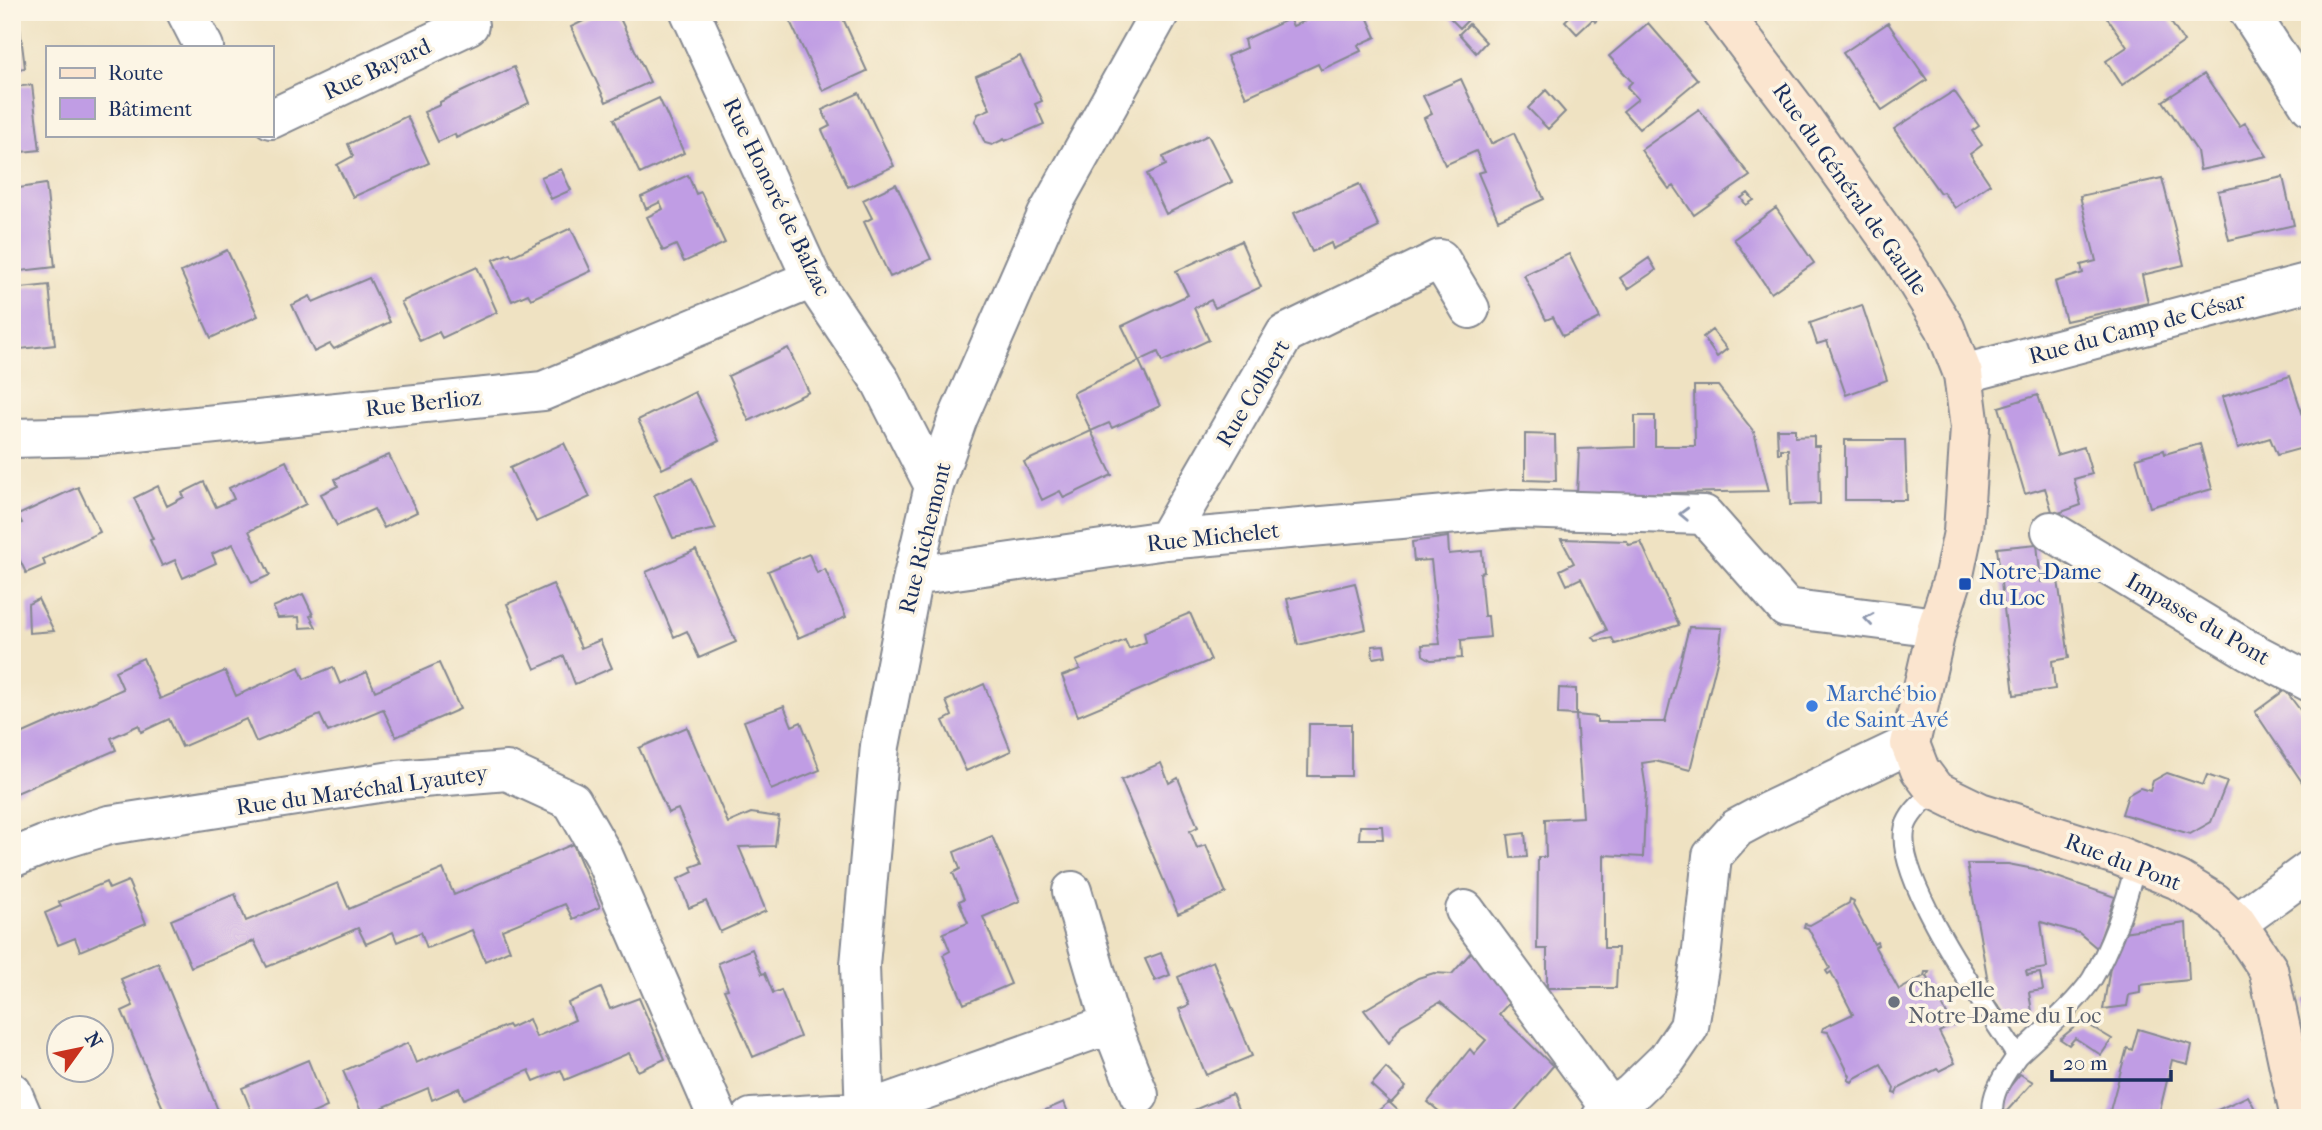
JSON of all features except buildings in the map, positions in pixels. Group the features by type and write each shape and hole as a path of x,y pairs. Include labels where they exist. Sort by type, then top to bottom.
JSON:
{"main road":[{"name":"Rue du Général de Gaulle","path":"1722,12 1803,119 1900,255 1945,328 1964,374 1970,428 1963,532 1954,575 1937,627 1910,744"},
{"path":"1910,744 1920,770 1935,790"},
{"name":"Rue du Pont","path":"1935,790 1980,812 2119,856 2178,880 2214,902 2237,923 2268,969 2300,1118"}],"street":[{"path":"186,12 203,46"},
{"name":"Rue Bayard","path":"273,118 470,25 463,12"},
{"name":"Rue Honoré de Balzac","path":"690,12 811,279 881,382 934,486"},
{"name":"Rue Richemont","path":"865,1114 860,965 880,746 913,576 934,486 958,418 1047,215 1160,12"},
{"path":"2249,12 2310,106"},
{"name":"Rue Colbert","path":"1166,540 1285,334 1440,259 1470,309"},
{"name":"Rue Berlioz","path":"12,438 97,436 543,391 811,279"},
{"name":"Rue du Camp de César","path":"1964,374 2310,282"},
{"name":"Rue Michelet","path":"913,576 1166,540 1514,509 1704,515 1786,608 1937,627"},
{"name":"Impasse du Pont","path":"2051,531 2248,650 2310,682"},
{"path":"1465,911 1606,1114 1667,1059 1689,1027 1702,950 1712,856 1738,828 1757,817 1910,744"},
{"name":"Rue du Maréchal Lyautey","path":"12,858 109,825 398,780 507,771 572,801 604,857 718,1118"},
{"path":"2237,923 2310,870"},
{"path":"1072,891 1111,1024 1139,1095"},
{"path":"751,1118 865,1114 1111,1024"},
{"path":"12,1092 23,1118"}],"lane":[{"path":"1935,790 1916,809 1906,827 1905,850 1926,907 2017,1056"},
{"path":"1994,1118 1994,1096 2017,1056 2091,981 2125,909 2136,863"}],"place":[{"name":"Notre-Dame du Loc","path":"1965,584"},
{"name":"Marché bio de Saint-Avé","path":"1812,706"},
{"name":"Chapelle Notre-Dame du Loc","path":"1894,1002"}]}
